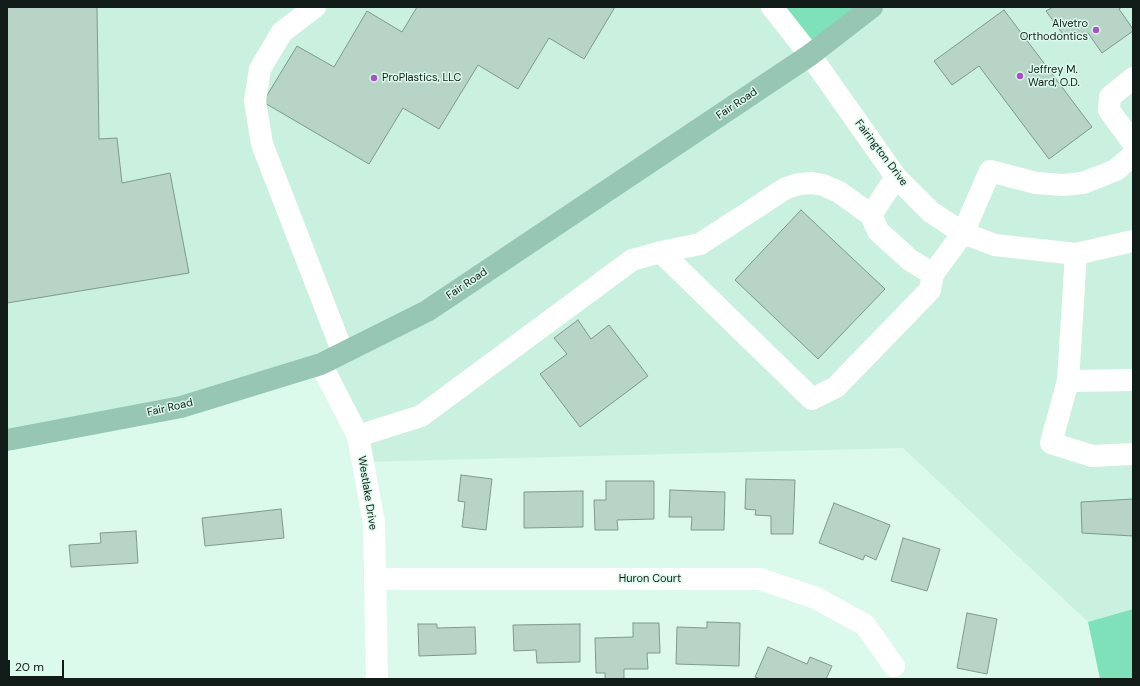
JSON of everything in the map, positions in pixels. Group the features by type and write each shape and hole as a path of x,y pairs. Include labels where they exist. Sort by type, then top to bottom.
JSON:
{"main road":[{"name":"Fair Road","path":"7,440 181,407 321,364 427,310 810,55 872,7"}],"street":[{"path":"315,7 282,32 260,69 255,101 262,144 343,352"},
{"name":"Fairington Drive","path":"772,7 810,55 896,177 931,212 963,233 995,245 1076,254 1133,241"},
{"path":"1133,78 1110,97 1109,110 1133,143"},
{"path":"661,252 812,399 836,387 930,290 933,274 963,233 990,171 1036,183 1063,185 1083,183 1116,170 1133,155"},
{"path":"871,215 896,177"},
{"path":"358,436 421,416 632,260 700,244 786,188 798,184 812,183 824,185 839,192 871,215 878,231 910,260 933,274"},
{"path":"1076,254 1068,381 1051,443 1092,456 1133,454"},
{"name":"Westlake Drive","path":"321,364 358,436 374,523 377,679"},
{"path":"1068,381 1133,380"},
{"name":"Huron Court","path":"375,579 760,579 816,598 865,625 894,666"}],"shaded area":[{"path":"7,7 1133,7 1133,609 1088,622 903,448 362,462 321,364 7,440"}],"green space":[{"path":"772,7 872,7 810,55"},
{"path":"1133,609 1133,679 1100,679 1088,622"}],"building":[{"path":"7,7 97,7 99,139 117,138 122,183 170,173 189,273 7,303"},
{"name":"ProPlastics, LLC","path":"417,7 615,7 584,59 549,38 518,89 478,65 439,129 403,108 369,164 263,102 297,46 334,67 367,11 402,32"},
{"name":"Alvetro Orthodontics","path":"1053,7 1122,7 1119,9 1133,31 1102,53 1088,33 1079,39 1074,31 1065,37 1046,11"},
{"name":"Jeffrey M. Ward, O.D.","path":"1004,10 1092,127 1049,159 979,66 952,85 934,61"},
{"path":"801,210 885,289 818,359 735,280"},
{"path":"578,320 591,339 609,325 648,376 580,427 540,374 567,354 554,338"},
{"path":"461,475 492,479 486,530 462,527 465,502 458,501"},
{"path":"746,479 795,480 793,534 771,534 771,516 755,515 756,510 745,509"},
{"path":"606,481 654,481 654,519 617,520 618,530 595,530 594,500 606,500"},
{"path":"670,490 725,492 724,530 691,530 692,517 669,517"},
{"path":"583,491 583,527 524,528 524,492"},
{"path":"1133,499 1133,536 1082,533 1081,502"},
{"path":"834,503 890,525 876,560 865,555 863,560 819,543"},
{"path":"281,509 284,538 205,546 202,518"},
{"path":"136,531 138,563 71,567 69,545 101,543 100,533"},
{"path":"903,538 940,549 927,591 891,581"},
{"path":"967,613 997,619 987,674 957,668"},
{"path":"707,622 740,623 739,666 676,664 677,627 707,628"},
{"path":"633,623 659,623 660,653 647,653 648,669 624,669 624,679 605,679 605,673 596,673 595,638 633,637"},
{"path":"418,624 437,624 437,628 475,627 476,654 419,656"},
{"path":"580,624 580,662 537,663 536,650 514,651 513,625"},
{"path":"768,647 807,664 810,657 832,666 826,679 760,679 755,677"}],"place":[{"name":"Alvetro Orthodontics","path":"1096,30"},
{"name":"Jeffrey M. Ward, O.D.","path":"1020,76"},
{"name":"ProPlastics, LLC","path":"374,78"}]}
